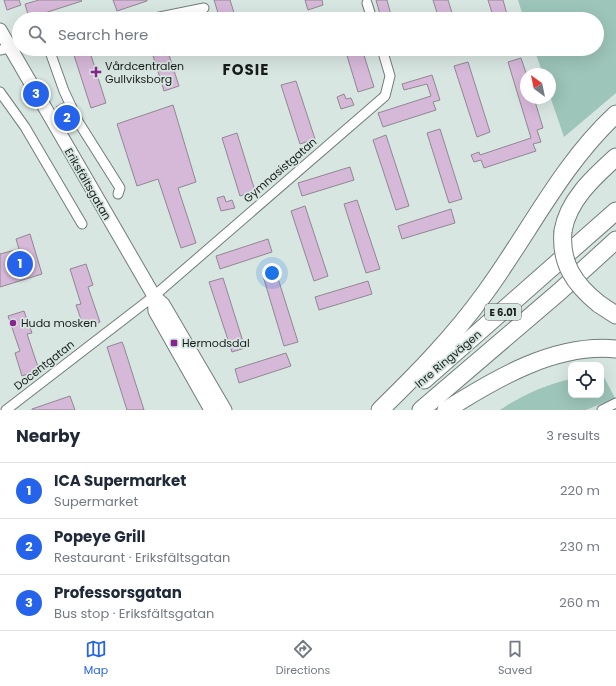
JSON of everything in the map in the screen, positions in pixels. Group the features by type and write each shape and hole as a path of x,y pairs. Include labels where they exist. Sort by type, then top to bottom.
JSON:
{"highway":[{"path":"380,410 442,348 470,313 506,263 569,166 589,140 616,114"},
{"path":"616,157 580,194 564,220 562,231 562,252 568,268 581,288 599,304 616,315"},
{"name":"Inre Ringvägen","path":"387,410 448,360 616,211"},
{"name":"Inre Ringvägen","path":"421,410 548,302 616,240"},
{"path":"446,410 502,378 559,354 581,350 616,349"}],"street":[{"path":"367,3 370,12"},
{"path":"184,12 204,8"},
{"name":"Eriksfältsgatan","path":"0,30 9,48"},
{"name":"Eriksfältsgatan","path":"14,56 154,296 163,304 225,410"},
{"name":"Eriksfältsgatan","path":"52,56 64,91 79,122 120,188 118,194"},
{"name":"Gymnasistgatan","path":"154,296 385,96 390,76 384,56"},
{"path":"0,92 28,133 82,224"},
{"name":"Eriksfältsgatan","path":"154,296 155,311 211,410"},
{"name":"Docentgatan","path":"6,410 154,296"},
{"path":"602,410 616,404"}],"green space":[{"path":"518,0 616,0 616,93 564,137 553,104 556,104 556,68 541,68 537,56 604,56 604,12 522,12"},
{"path":"604,377 615,398 586,410 500,410 534,391 568,380 568,398 604,398"}],"building":[{"path":"4,0 19,0 21,5 7,10"},
{"path":"39,0 82,1 48,12 27,12 25,4"},
{"path":"113,0 147,0 147,1 117,11"},
{"path":"214,0 230,0 234,12 218,12"},
{"path":"305,0 322,0 323,5 308,10"},
{"path":"376,0 387,0 390,12 379,12"},
{"path":"433,0 448,0 452,12 437,12"},
{"path":"488,0 503,0 506,12 492,12"},
{"path":"74,56 91,56 106,103 91,108"},
{"path":"153,56 169,56 179,86 164,91"},
{"path":"347,56 364,56 374,87 358,92"},
{"path":"521,58 524,68 520,68 520,102 508,62"},
{"path":"468,62 490,132 477,137 454,66"},
{"path":"432,75 440,100 433,102 436,110 383,127 378,113 431,96 427,84 404,90 402,84"},
{"path":"296,81 315,139 300,144 281,85"},
{"path":"344,94 346,99 351,98 354,105 341,109 337,97"},
{"path":"63,103 71,120 66,123 63,119 65,111 59,111 56,107"},
{"path":"521,104 536,104 543,128 537,130 541,142 533,144 536,151 484,168 481,160 474,162 471,155 479,152 480,155 531,138"},
{"path":"173,105 196,182 178,188 196,243 181,248 158,179 137,186 117,124"},
{"path":"440,129 462,199 449,203 427,133"},
{"path":"237,133 255,191 240,196 222,138"},
{"path":"386,135 409,206 396,210 373,140"},
{"path":"350,167 354,180 302,196 298,183"},
{"path":"224,196 226,202 232,200 235,208 221,211 217,198"},
{"path":"357,200 380,269 366,273 344,204"},
{"path":"305,206 328,276 314,281 291,211"},
{"path":"451,209 455,223 402,239 398,226"},
{"path":"30,234 42,274 0,287 0,254 19,249 16,239"},
{"path":"268,239 272,252 220,269 216,256"},
{"path":"86,264 93,285 88,287 100,322 84,328 76,305 81,304 70,269"},
{"path":"276,272 298,342 284,346 263,276"},
{"path":"223,278 245,348 232,352 209,282"},
{"path":"368,281 372,294 319,310 315,297"},
{"path":"24,311 32,333 27,334 39,370 22,376 15,353 20,351 8,316"},
{"path":"122,342 144,410 127,410 107,347"},
{"path":"286,353 291,366 239,383 235,369"},
{"path":"70,396 75,410 32,410 32,409"}],"place":[{"name":"Vårdcentralen Gullviksborg","path":"96,72"},
{"name":"Professorsgatan","path":"36,94"},
{"name":"Popeye Grill","path":"67,118"},
{"name":"ICA Supermarket","path":"20,264"},
{"name":"Huda mosken","path":"13,323"},
{"name":"Hermodsdal","path":"174,343"}],"district":[{"name":"FOSIE","path":"246,70"}]}
